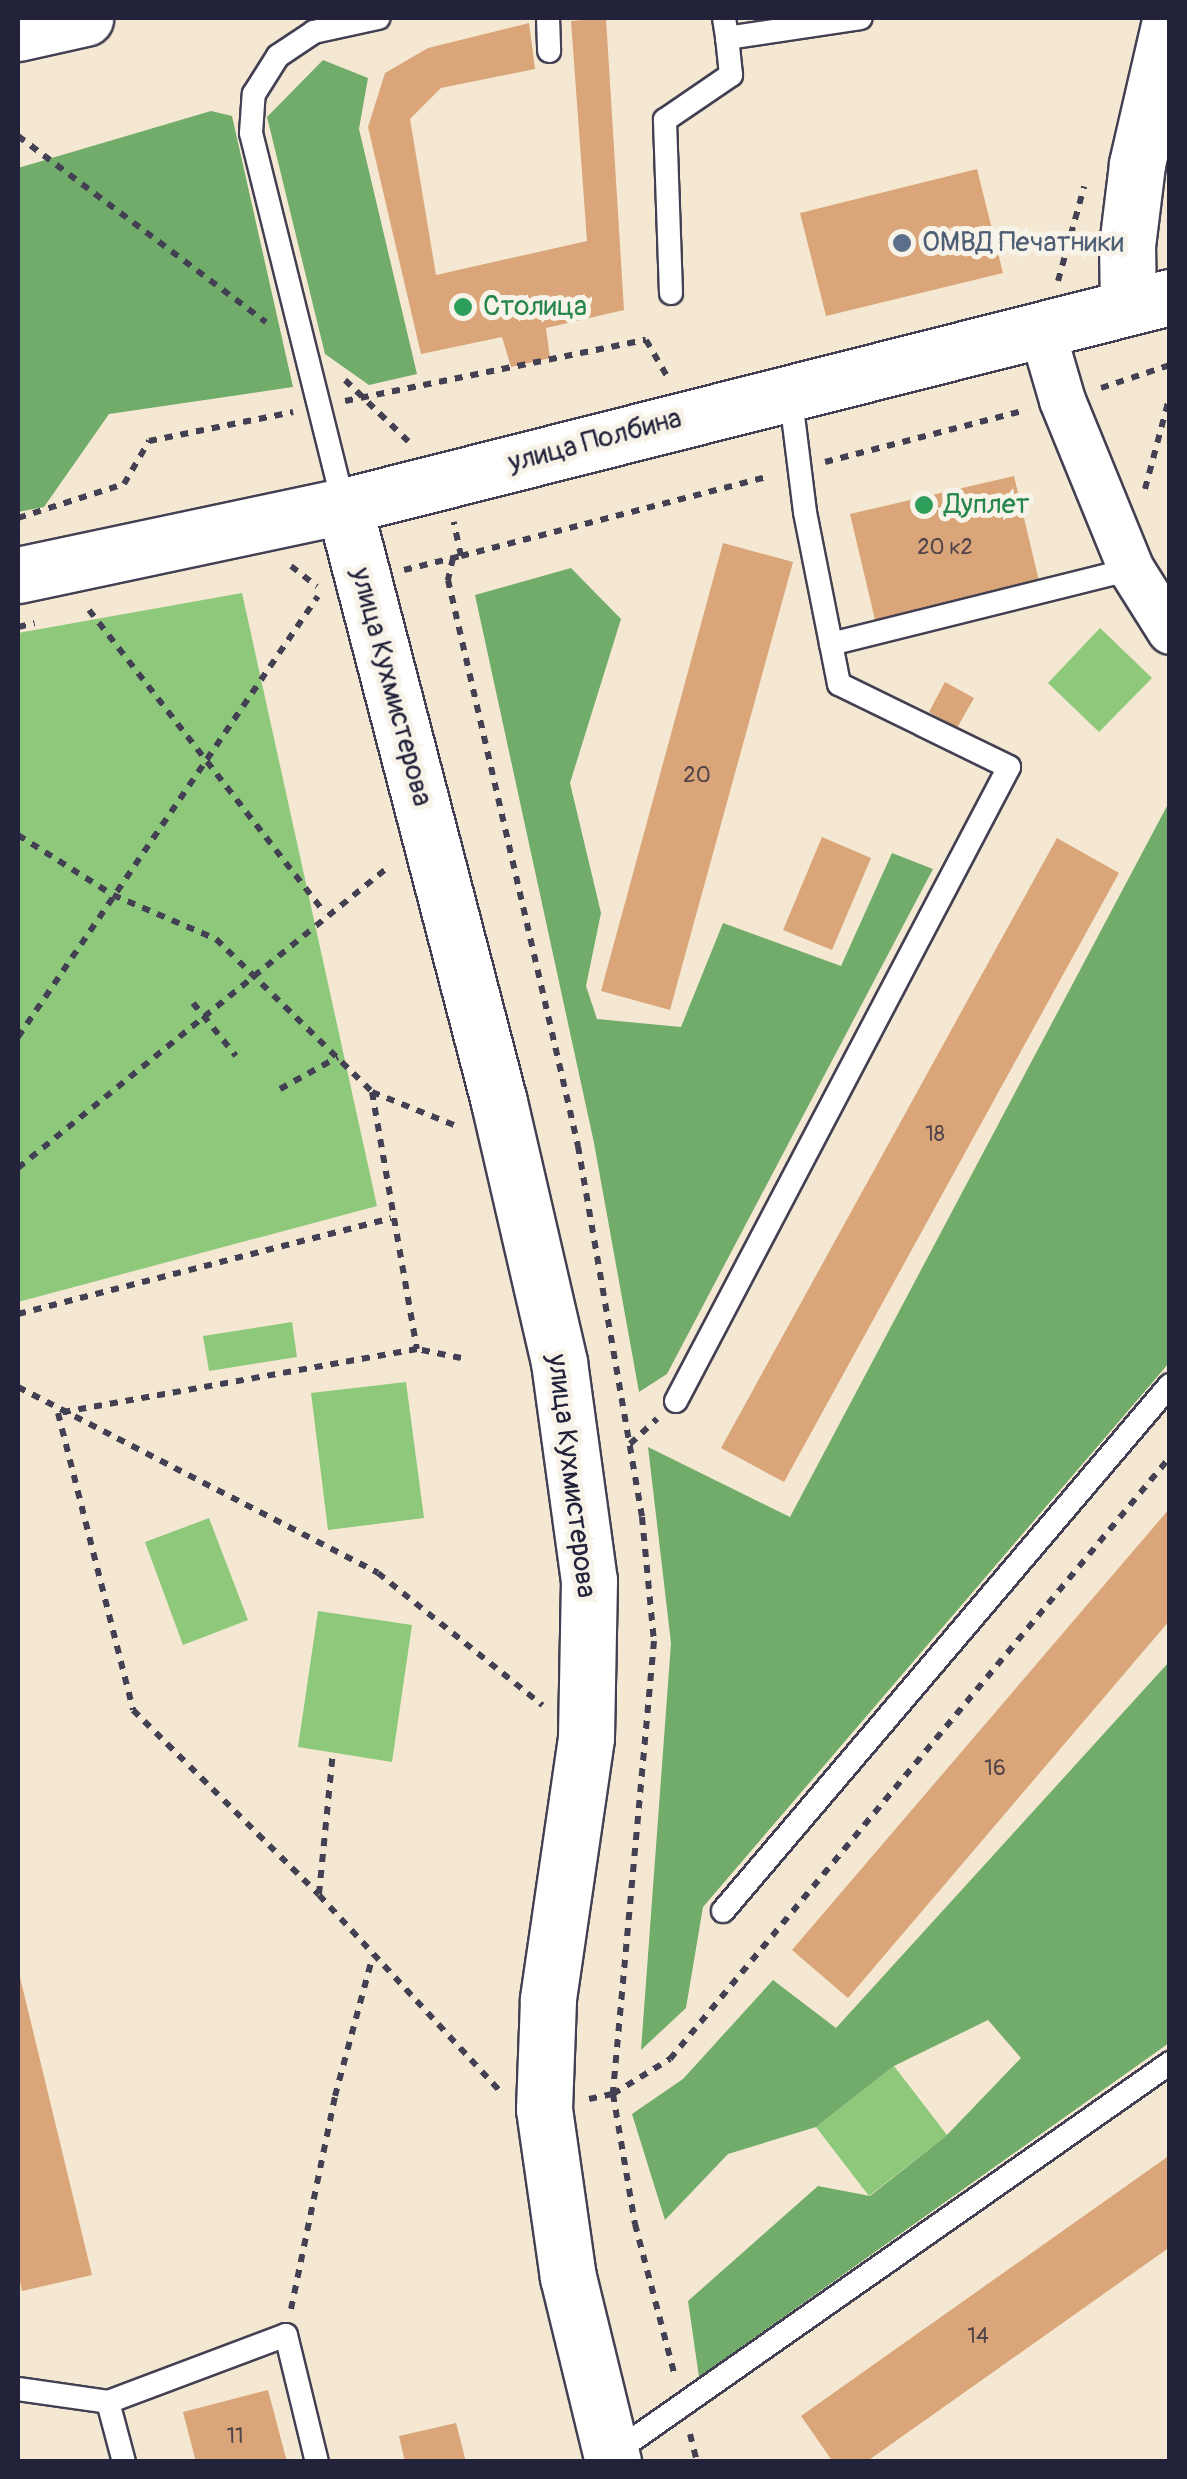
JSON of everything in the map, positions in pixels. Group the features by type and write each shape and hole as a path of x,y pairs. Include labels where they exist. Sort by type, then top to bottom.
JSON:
{"street":[{"path":"18,33 84,18"},
{"path":"1149,302 1127,246 1137,164 1170,22"},
{"name":"улица Полбина","path":"18,575 445,481 790,388 1040,307 1149,302"},
{"path":"1040,307 1062,400 1129,564 1170,632"},
{"name":"улица Кухмистерова","path":"344,506 336,594 499,1102 558,1362 589,1580 586,1738 548,2000 544,2109 568,2277 612,2458"}],"lane":[{"path":"344,506 251,133 254,94 278,56 314,32 378,18"},
{"path":"548,18 549,52"},
{"path":"671,293 665,120 730,74 726,28 861,18"},
{"path":"676,1402 1009,767 839,684 805,512 804,467 790,388"},
{"path":"831,644 1129,564"},
{"path":"723,1911 1170,1384"},
{"path":"612,2458 1170,2063"},
{"path":"18,2389 108,2402 286,2334 316,2462"},
{"path":"108,2402 124,2462"}],"path":[{"path":"18,136 272,326"},
{"path":"1040,307 1058,282 1089,168"},
{"path":"18,518 124,484 149,442 646,340 667,378 686,374"},
{"path":"18,1037 206,754 336,594 461,556 1062,400 1170,365"},
{"path":"335,373 367,397 445,481 461,556"},
{"path":"1129,564 1170,395"},
{"path":"89,610 206,754 325,913"},
{"path":"18,834 114,894 216,939 256,973 372,1092 461,1128"},
{"path":"390,850 404,877"},
{"path":"18,1168 325,913 396,862"},
{"path":"193,1003 236,1056"},
{"path":"280,1088 338,1057"},
{"path":"372,1092 391,1218 417,1349"},
{"path":"18,1314 391,1218"},
{"path":"58,1413 417,1349 460,1358"},
{"path":"18,1387 58,1413 378,1573 547,1709 549,1696"},
{"path":"58,1413 133,1710 318,1895 372,1959 494,2082 514,2111 544,2109 613,2094 670,2059 1170,1457"},
{"path":"318,1895 333,1752"},
{"path":"286,2334 335,2096 372,1959"},
{"path":"613,2094 635,2224 697,2462"}],"green space":[{"path":"323,60 368,78 359,129 417,374 369,385 325,354 267,117"},
{"path":"211,111 232,116 293,387 109,414 44,507 18,512 18,168"},
{"path":"571,568 621,619 570,783 601,913 586,986 597,1019 681,1027 723,923 841,966 892,853 933,869 667,1374 639,1392 594,1143 475,595"},
{"path":"242,593 377,1206 18,1302 18,633"},
{"path":"1100,628 1152,678 1099,732 1048,683"},
{"path":"1167,806 1169,1363 703,1907 686,2008 641,2050 671,1643 648,1447 790,1517"},
{"path":"292,1322 297,1357 209,1371 203,1336"},
{"path":"406,1382 424,1518 328,1530 311,1393"},
{"path":"209,1518 248,1620 183,1645 145,1542"},
{"path":"318,1611 412,1625 392,1762 298,1747"},
{"path":"1169,1662 1169,2043 699,2377 688,2301 818,2186 870,2196 947,2135 1021,2058 988,2020 894,2066 816,2127 728,2154 665,2220 632,2114 683,2079 773,1980 836,2028"},
{"path":"894,2066 947,2135 869,2196 816,2127"}],"building":[{"path":"606,18 624,310 546,328 550,358 511,367 502,337 421,354 368,127 385,73 428,48 529,23 535,69 441,88 410,119 436,275 587,241 571,21"},
{"name":"ОМВД Печатники","path":"977,169 1003,273 826,316 800,213"},
{"path":"1014,476 1039,581 875,620 850,514"},
{"path":"723,543 793,562 670,1010 601,991"},
{"path":"945,682 974,698 957,728 929,712"},
{"path":"822,837 871,858 832,950 783,930"},
{"path":"1057,838 1119,873 784,1482 721,1448"},
{"path":"1170,1508 1170,1620 848,1998 792,1950"},
{"path":"18,1969 92,2275 22,2291 18,2273"},
{"path":"1170,2155 1170,2247 866,2462 833,2462 801,2416"},
{"path":"268,2390 287,2462 196,2462 183,2412"},
{"path":"456,2423 466,2462 405,2462 399,2436"}],"place":[{"name":"ОМВД Печатники","path":"902,243"},
{"name":"Столица","path":"463,307"},
{"name":"Дуплет","path":"924,505"}]}
